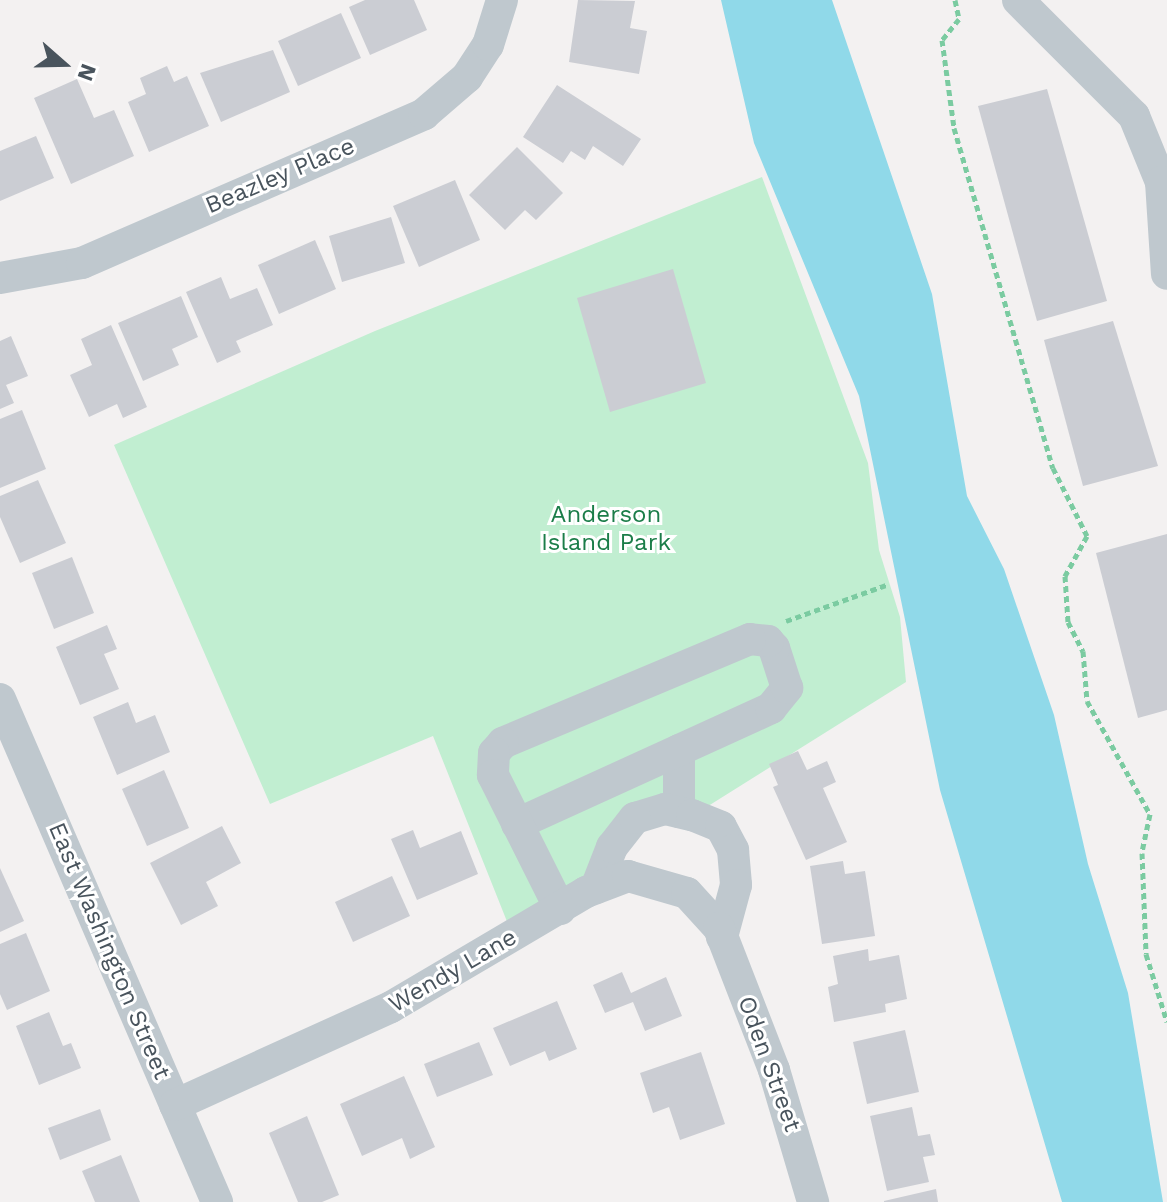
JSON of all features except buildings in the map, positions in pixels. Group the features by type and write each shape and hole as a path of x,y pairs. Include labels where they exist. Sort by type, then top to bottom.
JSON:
{"street":[{"name":"Beazley Place","path":"0,278 82,263 424,114 467,77 492,35 502,0"},
{"path":"1018,0 1134,116 1161,182 1167,274"},
{"path":"517,824 771,708 785,695 768,641 750,639 503,743 490,763 517,824 560,909"},
{"name":"East Washington Street","path":"0,699 8,738 217,1202"},
{"path":"679,750 679,812"},
{"path":"596,888 612,847 635,818 665,809 721,827 733,850 736,885 721,933"},
{"name":"Wendy Lane","path":"175,1105 391,1007 596,888 628,876 687,893 721,933"},
{"name":"Oden Street","path":"721,933 774,1070 813,1202"}],"path":[{"path":"955,0 959,19 942,40 954,128 1053,468 1087,536 1065,576 1068,622 1083,651 1087,701 1150,814 1142,853 1146,954 1167,1022"},
{"path":"781,623 889,584"}],"green space":[{"name":"Anderson Island Park","path":"762,177 868,463 879,550 900,617 906,682 705,808 658,801 589,880 508,924 433,736 270,804 114,445 375,331"}],"water":[{"path":"721,0 832,0 932,294 967,496 1004,569 1054,715 1088,864 1128,993 1163,1202 1062,1202 940,790 859,396 754,143"}]}
